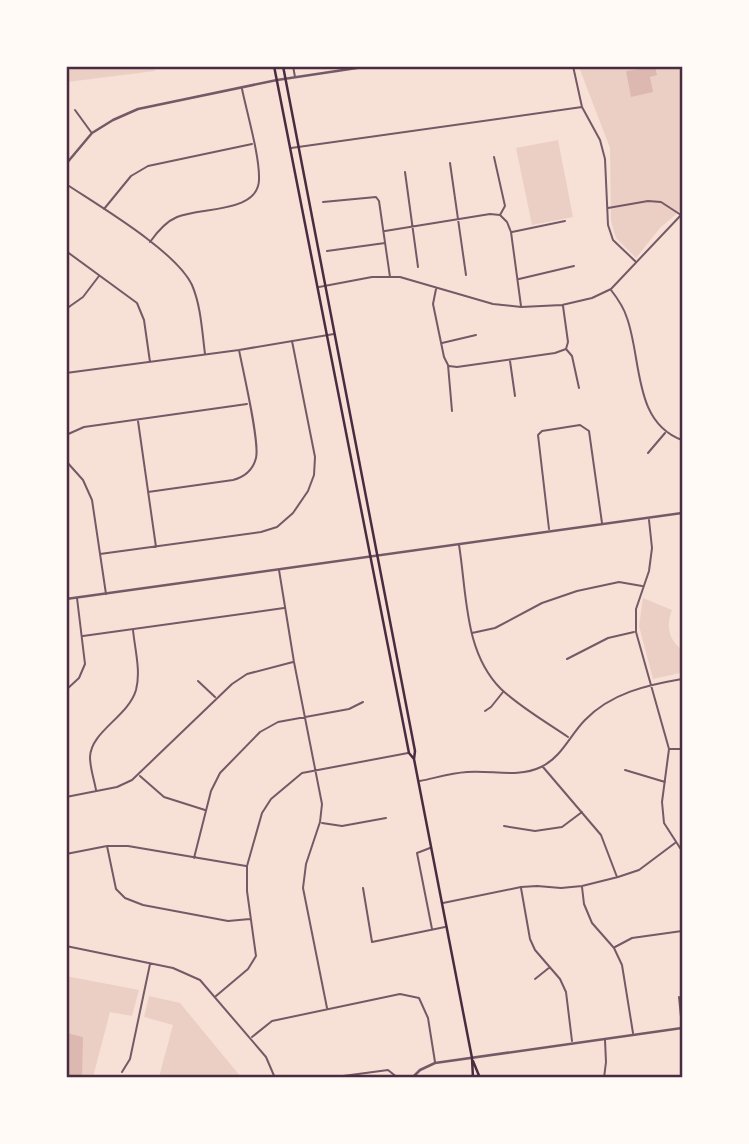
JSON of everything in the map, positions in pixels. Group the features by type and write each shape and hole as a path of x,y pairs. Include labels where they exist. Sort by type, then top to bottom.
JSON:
{"main road":[{"path":"274,66 409,753 414,759"},
{"path":"284,66 415,751 414,759 472,1058 473,1077"},
{"path":"472,1058 480,1077"}],"street":[{"path":"293,66 295,78"},
{"path":"66,164 92,133 138,109 277,80 370,66"},
{"path":"573,66 582,107 600,140 605,159 608,225 613,240 636,262"},
{"path":"150,242 162,227 176,217 239,204 251,199 256,193 259,179 242,88"},
{"path":"290,148 582,107"},
{"path":"75,110 92,133"},
{"path":"104,209 131,176 148,166 253,144"},
{"path":"494,157 505,206 500,215"},
{"path":"450,163 466,275"},
{"path":"405,172 418,267"},
{"path":"66,184 177,262 190,281 198,305 205,355"},
{"path":"323,202 376,198 379,201 390,277"},
{"path":"318,287 359,279 390,277 418,281 493,304 521,307 562,304 592,298 611,289 682,214 661,202 648,201 607,208"},
{"path":"384,231 500,215"},
{"path":"500,215 511,232 521,307"},
{"path":"511,232 565,221"},
{"path":"327,251 385,243"},
{"path":"66,251 132,298 140,308 150,362"},
{"path":"518,279 574,267"},
{"path":"66,309 83,297 100,275"},
{"path":"436,288 433,304 448,365 452,411"},
{"path":"611,289 628,318 649,410 666,432 682,440"},
{"path":"448,365 457,367 555,354 566,349 568,342 562,304"},
{"path":"66,373 205,355 335,334"},
{"path":"441,344 476,335"},
{"path":"100,554 261,532 277,527 293,513 308,491 314,475 314,457 292,341"},
{"path":"566,349 572,356 579,388"},
{"path":"148,492 233,480 244,476 252,467 257,454 239,350"},
{"path":"510,360 515,396"},
{"path":"66,435 84,427 248,404"},
{"path":"137,420 156,547"},
{"path":"549,531 538,435 542,431 580,425 589,431 602,524"},
{"path":"648,453 666,432"},
{"path":"66,461 83,480 90,493 106,594"},
{"path":"66,599 682,513"},
{"path":"648,518 652,548 649,571 636,608 636,632 669,749 662,802 664,823 682,851"},
{"path":"459,544 471,634 482,664 504,692 570,738"},
{"path":"279,569 322,804 320,822 306,864 303,888 327,1008"},
{"path":"471,634 495,628 542,603 577,591 619,582 642,586"},
{"path":"66,690 81,674 86,659 77,598"},
{"path":"83,636 285,608"},
{"path":"96,792 90,761 92,748 98,737 127,708 136,689 138,670 132,629"},
{"path":"567,659 608,638 636,632"},
{"path":"66,797 122,786 138,775 216,699 247,674 294,662"},
{"path":"419,781 487,770 516,774 542,767 560,753 586,719 616,697 652,684 682,679"},
{"path":"198,681 216,699"},
{"path":"485,710 504,692"},
{"path":"194,858 211,791 220,773 260,732 278,722 349,709 363,702"},
{"path":"669,749 682,748"},
{"path":"216,996 248,969 256,956 247,891 247,866 262,813 267,806 302,773 409,753"},
{"path":"542,767 601,835 618,877"},
{"path":"625,770 665,782"},
{"path":"138,775 164,797 206,810"},
{"path":"504,826 536,831 562,827 583,812"},
{"path":"320,822 342,826 386,818"},
{"path":"442,904 521,887 582,886 618,877 639,870 675,843"},
{"path":"66,854 107,846 128,846 247,866"},
{"path":"107,846 116,889 120,895 134,903 231,922 251,919"},
{"path":"431,848 417,853 432,930"},
{"path":"582,886 584,904 592,923 614,948 624,974 633,1036"},
{"path":"521,887 530,939 566,992 573,1044"},
{"path":"363,888 372,942 447,926"},
{"path":"614,948 632,938 682,930"},
{"path":"66,946 173,968 200,980 266,1057 275,1077"},
{"path":"122,1072 131,1059 150,963"},
{"path":"535,979 550,967"},
{"path":"251,1038 272,1021 400,994 419,998 428,1018 435,1063"},
{"path":"412,1077 435,1063 682,1027 679,997"},
{"path":"604,1077 605,1040"},
{"path":"328,1077 388,1070 398,1077"}],"shaded area":[{"path":"67,67 155,67 155,71 67,82"},
{"path":"579,67 682,67 682,209 660,228 636,258 616,238 611,221 610,148"},
{"path":"655,67 657,75 650,77 653,92 631,97 626,71"},
{"path":"558,140 573,217 532,225 516,148"},
{"path":"643,598 672,610 669,631 673,641 681,649 680,673 653,679 639,626"},
{"path":"66,976 139,990 132,1016 110,1012 93,1077 67,1077"},
{"path":"149,996 180,1003 241,1077 159,1077 173,1025 144,1017"},
{"path":"67,1033 83,1037 82,1077 67,1077"}]}
